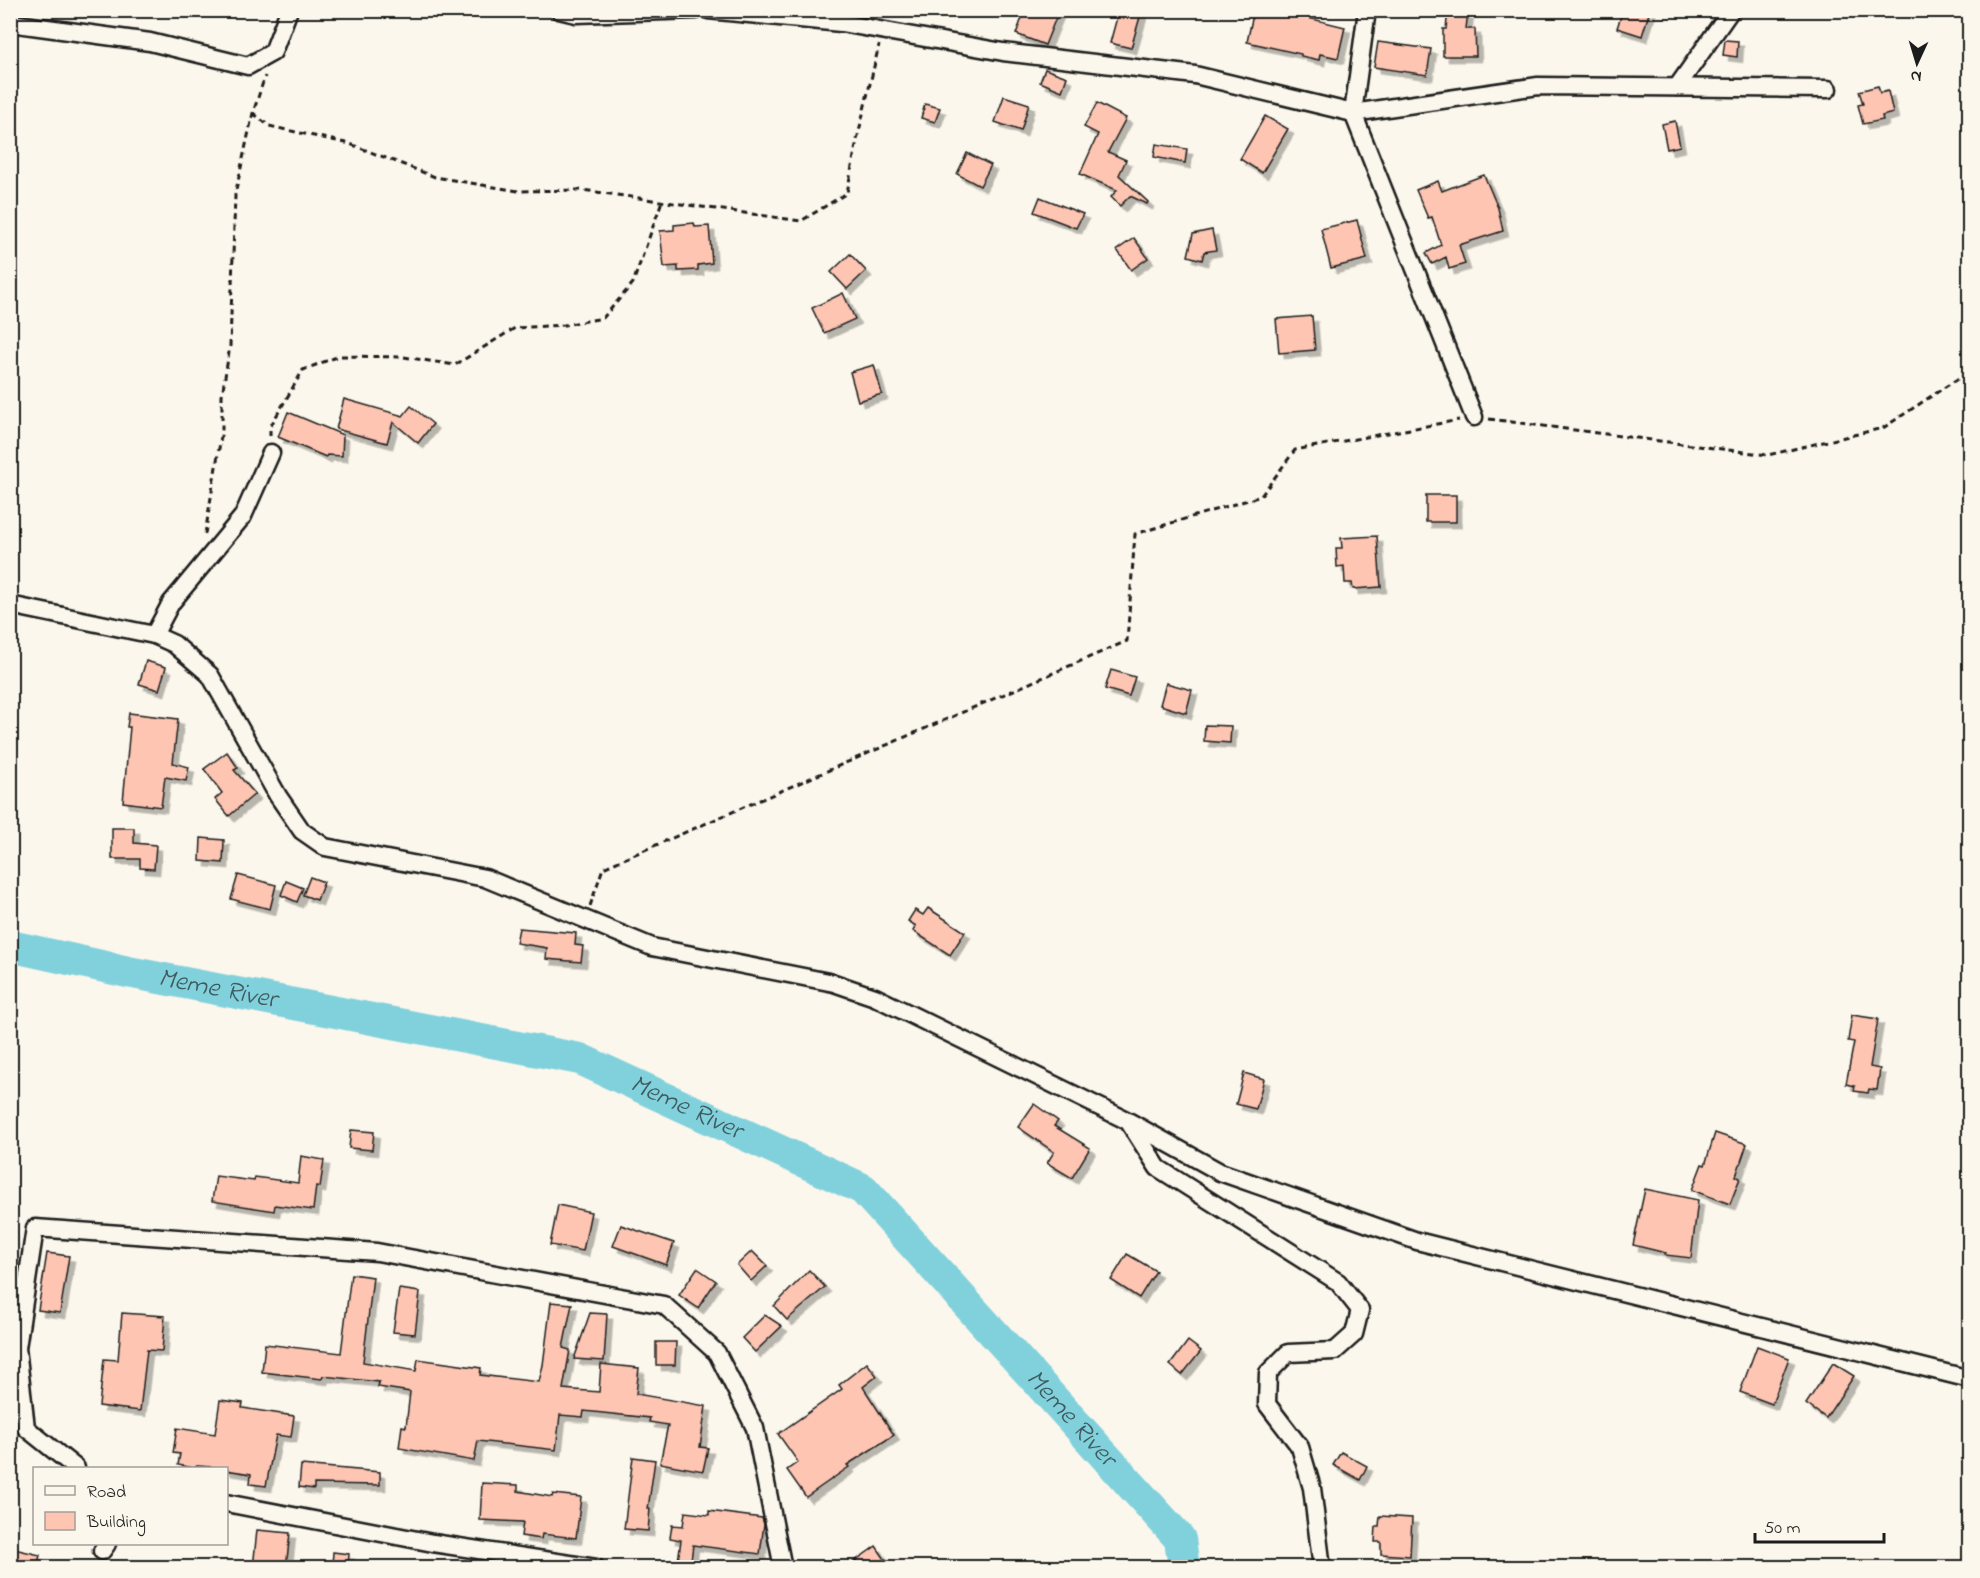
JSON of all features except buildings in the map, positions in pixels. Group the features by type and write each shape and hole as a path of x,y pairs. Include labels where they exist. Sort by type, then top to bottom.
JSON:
{"street":[{"path":"10,23 150,42 248,66 273,52 289,10"},
{"path":"559,10 576,14 696,10"},
{"path":"708,10 842,24 1004,52 1195,75 1353,113 1538,86 1828,89"},
{"path":"1367,10 1353,113 1474,417"},
{"path":"1677,87 1731,10"},
{"path":"154,635 171,603 243,516 271,453"},
{"path":"10,605 154,635 174,644 210,675 278,796 302,831 325,847 485,879 652,947 834,983 875,997 1128,1120 1220,1172 1417,1241 1970,1378"},
{"path":"1128,1120 1158,1168 1338,1282 1360,1310 1354,1334 1335,1351 1288,1353 1268,1373 1267,1404 1300,1447 1312,1488 1322,1568"},
{"path":"75,1467 26,1428 17,1348 35,1228 377,1252 664,1305 717,1353 755,1428 783,1568"},
{"path":"228,1503 534,1563 596,1568"}],"path":[{"path":"253,113 269,126 350,144 435,177 518,191 582,190 801,221 847,194 882,31"},
{"path":"205,534 222,430 222,395 230,346 235,195 253,113 273,52"},
{"path":"271,453 270,427 303,370 339,356 404,357 455,365 515,328 564,325 603,318 633,283 662,201"},
{"path":"586,920 603,867 1127,641 1135,534 1261,496 1295,450 1474,417 1768,455 1883,428 1965,374 1970,374"}],"waterway":[{"name":"Meme River","path":"10,946 128,972 580,1059 863,1189 1180,1539 1184,1568"}]}
